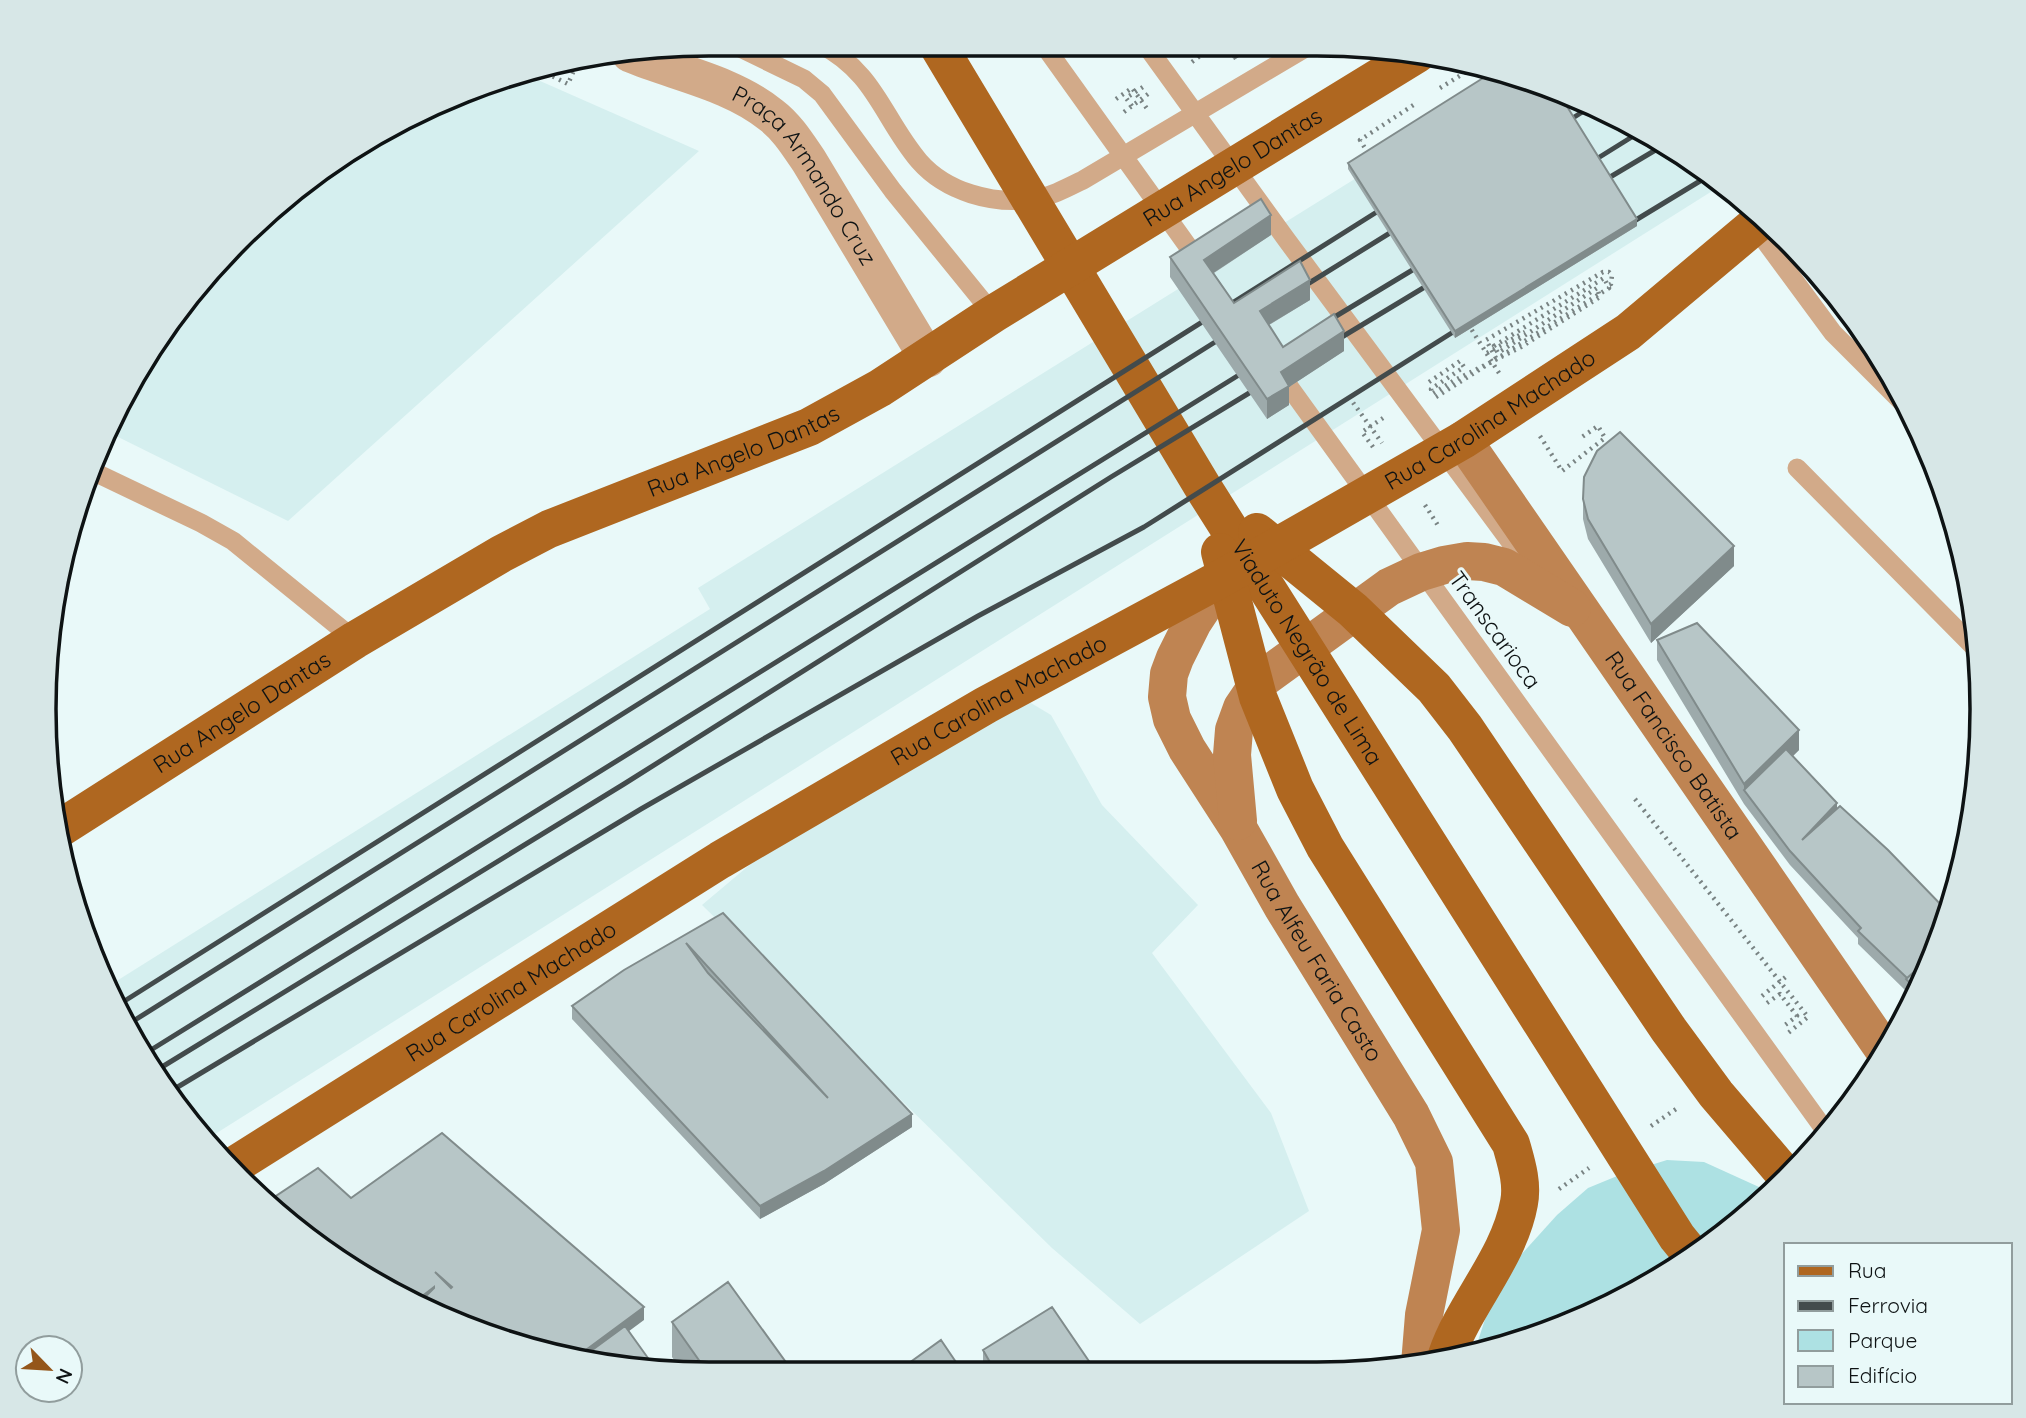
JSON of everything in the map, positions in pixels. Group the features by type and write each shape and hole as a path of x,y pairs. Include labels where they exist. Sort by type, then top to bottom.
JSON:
{"main road":[{"name":"Viaduto Negrão de Lima","path":"944,56 1204,489 1676,1237 1686,1248"},
{"name":"Rua Angelo Dantas","path":"67,824 355,640 501,554 549,529 809,427 880,388 993,314 1404,62"},
{"name":"Rua Carolina Machado","path":"239,1162 720,860 1009,692 1222,578 1462,440 1628,331 1756,225"},
{"name":"Rua Fancisco Batista","path":"1462,440 1879,1042"},
{"path":"1204,489 1353,610 1434,688 1465,728 1669,1030 1716,1094 1780,1170"},
{"path":"1204,489 1258,697 1295,789 1325,847 1511,1144 1519,1173 1520,1202 1507,1239 1451,1348"},
{"path":"1238,828 1232,755 1234,730 1242,708 1261,680 1389,587 1444,565 1467,561 1493,563 1580,612"},
{"name":"Rua Alfeu Faria Casto","path":"1222,578 1193,622 1169,674 1167,697 1172,719 1282,906 1411,1115 1434,1163 1441,1230 1424,1315 1421,1353"}],"street":[{"name":"Praça Armando Cruz","path":"645,60 717,86 772,115 792,136 928,359"}],"lane":[{"path":"757,56 804,79 822,94 917,222 993,314"},
{"path":"840,56 859,72 873,89 914,154 928,170 970,193 1018,201 1049,195 1083,180 1292,56"},
{"path":"1052,56 1210,277"},
{"path":"1154,56 1539,581 1844,1009 1870,1057"},
{"path":"1762,231 1833,333 1883,383"},
{"name":"Transcarioca","path":"1265,353 1821,1124"},
{"path":"1797,468 1966,638"},
{"path":"100,475 233,541 355,640"}],"path":[{"path":"550,76 568,84 574,71"},
{"path":"1439,89 1464,73"},
{"path":"1132,106 1126,98 1143,87 1149,96"},
{"path":"1127,114 1116,99 1132,88"},
{"path":"1379,146 1367,153 1360,139 1417,103"},
{"path":"1140,116 1156,106"},
{"path":"1486,354 1498,347 1522,334 1533,327 1611,284 1612,275 1603,272 1486,340 1491,349 1496,358"},
{"path":"1428,402 1496,358 1603,292 1609,288 1604,278 1494,346 1498,353 1597,288 1600,297 1521,347 1453,381"},
{"path":"1465,320 1501,376"},
{"path":"1537,432 1562,471 1605,438 1598,426 1579,439"},
{"path":"1635,799 1808,1017"},
{"path":"1768,1007 1760,998 1817,952"},
{"path":"1775,1017 1791,1037"}],"shaded area":[{"path":"536,79 699,151 288,521 116,436 143,382 191,311 247,247 278,218 311,191 382,143 459,106"},
{"path":"1506,84 1606,123 1644,143 1714,190 214,1135 191,1107 143,1036 116,981 710,609 698,588"},
{"path":"1016,694 1051,715 1102,805 1198,905 1152,953 1271,1113 1309,1211 1140,1324 1052,1248 702,905 797,825"}],"green space":[{"path":"1667,1160 1704,1162 1761,1188 1715,1227 1644,1275 1567,1312 1478,1342 1491,1301 1519,1257 1557,1215 1588,1188"}],"building":[{"path":"1484,78 1567,106 1637,219 1455,331 1348,163"},
{"path":"1261,199 1271,215 1204,260 1234,303 1300,261 1310,280 1260,311 1283,347 1334,314 1344,331 1281,372 1289,386 1267,399 1170,257"},
{"path":"1620,432 1734,546 1651,624 1588,519 1583,499 1584,477 1597,451"},
{"path":"1697,623 1799,730 1744,784 1657,640"},
{"path":"1786,749 1837,803 1802,840 1840,806 1940,904 1915,971 1907,978 1858,931 1861,928 1790,851 1744,790"},
{"path":"723,913 912,1114 824,1171 760,1206 572,1006 624,970","holes":["686,943 828,1098 708,973"]},
{"path":"442,1133 644,1307 586,1350 540,1340 459,1312 425,1297 434,1287 422,1296 382,1275 311,1227 275,1197 318,1168 351,1198"},
{"path":"728,1282 786,1362 700,1362 672,1322"},
{"path":"1052,1307 1090,1362 990,1362 983,1350"},
{"path":"625,1326 649,1359 624,1356 591,1351"},
{"path":"941,1340 956,1362 910,1362"}],"railway":[{"path":"1557,128 1582,112"},
{"path":"1582,168 1632,137"},
{"path":"1595,186 1655,150"},
{"path":"1621,229 1701,181"},
{"path":"125,1001 1391,203"},
{"path":"1293,293 1406,223"},
{"path":"1318,327 1429,260"},
{"path":"1327,346 1438,279"},
{"path":"177,1087 641,809 978,616 1144,527 1469,322"},
{"path":"135,1020 1231,332"},
{"path":"152,1050 1255,365"},
{"path":"163,1067 624,784 1111,477 1264,384"}]}
